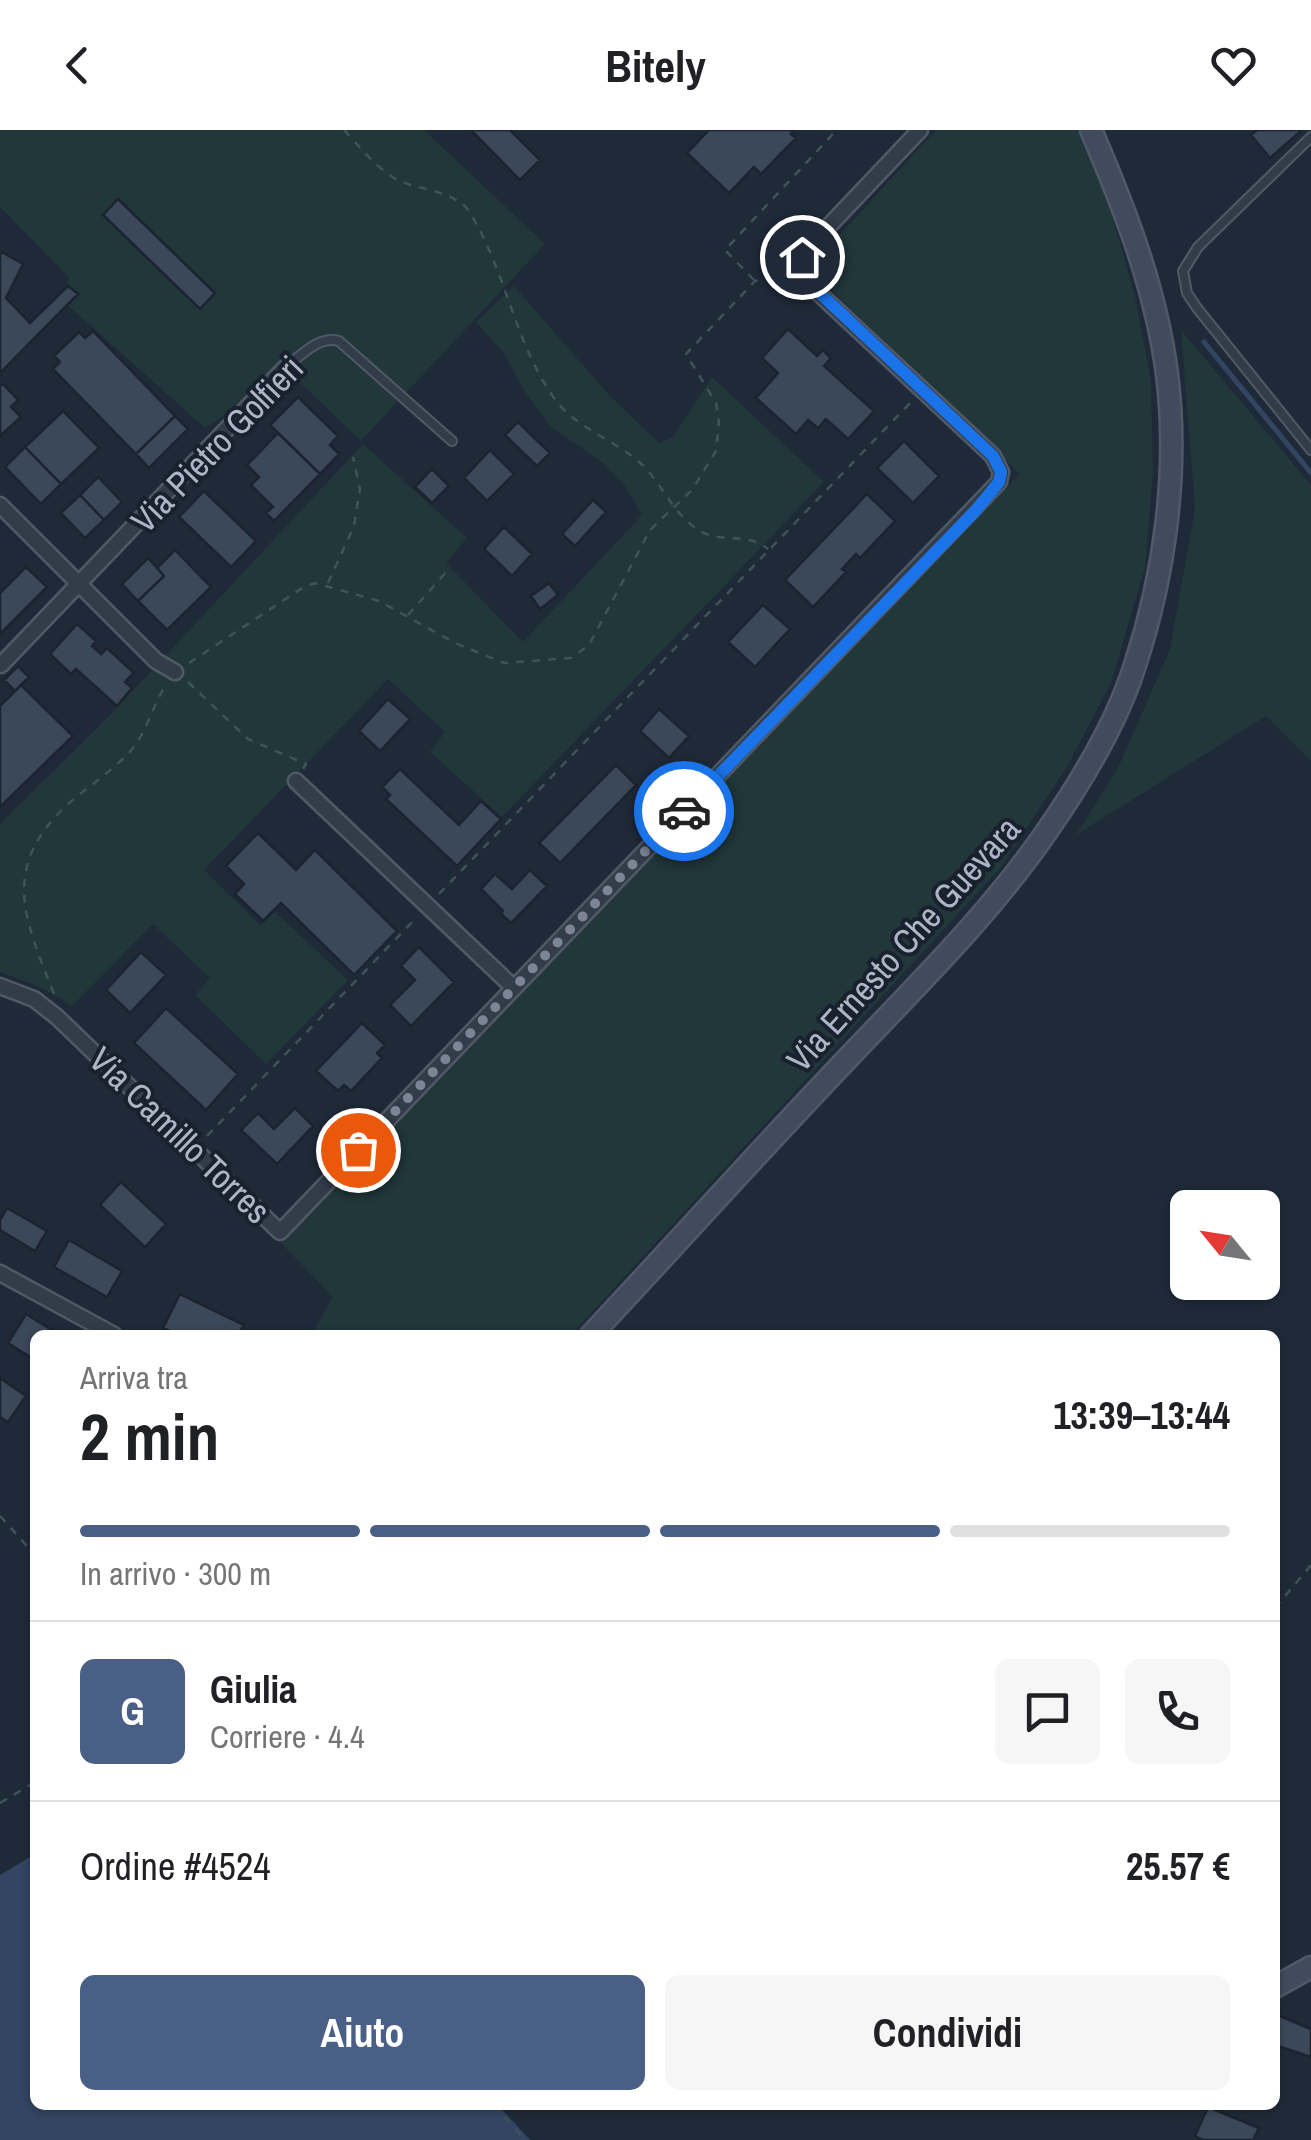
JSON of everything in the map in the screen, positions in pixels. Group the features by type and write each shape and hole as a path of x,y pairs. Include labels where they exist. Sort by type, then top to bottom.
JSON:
{"street":[{"path":"920,130 809,247 800,267 810,284 922,390"},
{"name":"Via Ernesto Che Guevara","path":"596,1330 1012,878 1077,784 1134,668 1155,592 1166,518 1170,444 1167,375 1148,282 1092,130"},
{"name":"Via Pietro Golfieri","path":"1,664 287,366"},
{"name":"Via Camillo Torres","path":"0,986 34,998 58,1017 280,1232 999,482 1001,472 993,456 922,390"},
{"path":"0,505 156,661 175,672"},
{"path":"296,781 514,988"},
{"path":"0,1273 105,1330"},
{"path":"1280,1984 1311,1967"}],"lane":[{"path":"1311,137 1198,246 1183,271 1187,293 1197,308 1311,450"},
{"name":"Via Pietro Golfieri","path":"287,366 321,341 339,341 452,441"}],"path":[{"path":"344,130 393,178 430,187 455,197 466,207 508,296 532,360 552,396 587,429 638,461 671,506 696,529 712,536 759,541 769,550"},
{"path":"755,282 725,250 834,133"},
{"path":"58,1017 56,997 20,893 26,861 40,833 131,751 175,672 315,583 380,600 455,643 504,662 571,658 590,645 650,530 692,490 716,451 716,402 686,354 755,282 800,267"},
{"path":"194,1149 922,390"},
{"path":"328,585 354,526 360,488 353,457"},
{"path":"407,616 448,570"},
{"path":"175,672 248,738 306,764 296,781"},
{"path":"0,1516 30,1549"},
{"path":"1280,1602 1311,1565"},
{"path":"0,1803 30,1785"},
{"path":"498,2110 525,2140"}],"green space":[{"path":"0,130 424,130 545,244 361,441 291,374 205,428 63,301 69,277 0,207"},
{"path":"936,130 1077,130 1106,194 1135,296 1151,381 1153,472 1145,567 1111,683 1068,765 1002,866 576,1330 314,1330 333,1297 281,1243 1020,474 809,268"},
{"path":"514,286 608,394 659,443 673,437 712,377 824,482 502,817 430,752 445,732 388,679 204,870 260,925 275,912 348,980 266,1064 195,995 210,978 153,924 72,1006 42,988 0,972 0,824 112,713 363,444 467,538 446,563 523,642 642,515 623,483 602,462 550,426 503,352 476,322"},
{"path":"1181,330 1311,485 1311,761 1266,716 1076,835 1118,768 1170,649 1195,509"}],"water":[{"path":"30,1857 30,2110 503,2110 530,2140 0,2140 0,1875"}],"building":[{"path":"471,130 510,130 540,160 520,180"},
{"path":"709,130 794,130 791,134 796,138 761,174 754,167 729,193 687,153"},
{"path":"1257,130 1301,131 1270,158 1251,135"},
{"path":"118,199 215,293 200,309 103,215"},
{"path":"0,251 23,264 6,298 30,323 68,286 78,294 0,373"},
{"path":"788,329 817,356 823,350 831,358 824,366 874,411 848,439 826,419 818,428 808,420 796,434 756,398 778,373 762,358"},
{"path":"93,331 175,416 136,454 53,369 60,362 54,356 79,332 85,338"},
{"path":"3,384 18,400 11,407 21,417 0,436 0,386"},
{"path":"298,397 338,436 330,445 339,454 320,474 270,425"},
{"path":"63,411 99,448 61,484 25,447"},
{"path":"175,416 188,429 149,468 136,454"},
{"path":"518,422 550,453 537,466 505,435"},
{"path":"278,433 320,474 274,521 266,513 273,507 251,485 259,477 247,465"},
{"path":"904,441 939,476 913,503 877,468"},
{"path":"25,447 61,484 41,504 5,467"},
{"path":"490,450 514,474 487,501 464,478"},
{"path":"432,469 449,486 432,503 415,487"},
{"path":"98,477 122,502 104,520 80,495"},
{"path":"204,491 256,541 231,567 179,517"},
{"path":"867,494 895,521 860,558 856,554 842,569 846,572 813,607 785,580"},
{"path":"80,495 104,520 85,538 61,513"},
{"path":"593,500 606,512 575,546 562,534"},
{"path":"504,527 532,554 512,576 484,549"},
{"path":"175,550 211,587 167,630 138,601 164,576 157,568"},
{"path":"148,558 164,576 138,601 122,584"},
{"path":"26,567 47,587 0,634 0,593"},
{"path":"549,583 558,595 540,609 531,596"},
{"path":"763,605 790,629 755,667 728,642"},
{"path":"77,624 96,641 92,646 101,654 107,648 134,673 125,682 132,688 117,706 76,669 71,674 50,654"},
{"path":"18,666 29,677 15,691 4,680"},
{"path":"21,685 73,736 0,807 0,706"},
{"path":"388,699 410,719 380,751 359,731"},
{"path":"659,709 689,736 669,758 640,731"},
{"path":"616,765 636,785 560,863 539,843"},
{"path":"400,769 459,825 481,801 501,819 457,866 386,799 390,795 382,787"},
{"path":"258,833 296,870 315,850 397,931 354,975 281,903 263,921 235,894 244,884 226,866"},
{"path":"530,870 547,886 511,923 481,889 495,874 512,889"},
{"path":"419,947 454,982 411,1026 390,1005 415,980 401,966"},
{"path":"141,952 166,975 130,1013 106,990"},
{"path":"166,1008 238,1074 206,1110 134,1043"},
{"path":"362,1023 385,1045 377,1053 382,1058 351,1091 344,1085 338,1091 316,1071"},
{"path":"295,1108 313,1126 277,1164 241,1130 258,1113 274,1129"},
{"path":"121,1182 166,1224 145,1247 100,1205"},
{"path":"7,1208 47,1231 35,1251 0,1230 0,1220"},
{"path":"69,1240 122,1271 107,1297 54,1267"},
{"path":"180,1294 244,1325 241,1330 163,1328"},
{"path":"26,1314 52,1330 30,1330 30,1357 8,1343"},
{"path":"0,1378 26,1396 8,1422 0,1417"},
{"path":"1280,2016 1311,2029 1311,2057 1280,2047"},
{"path":"1207,2110 1259,2128 1253,2140 1203,2140 1195,2136"}],"waterway":[{"path":"1204,342 1311,473"}],"way so far":[{"path":"358,1150 684,811"}],"route":[{"path":"684,811 999,482 1001,472 993,456 810,284 800,267 802,257"}]}
